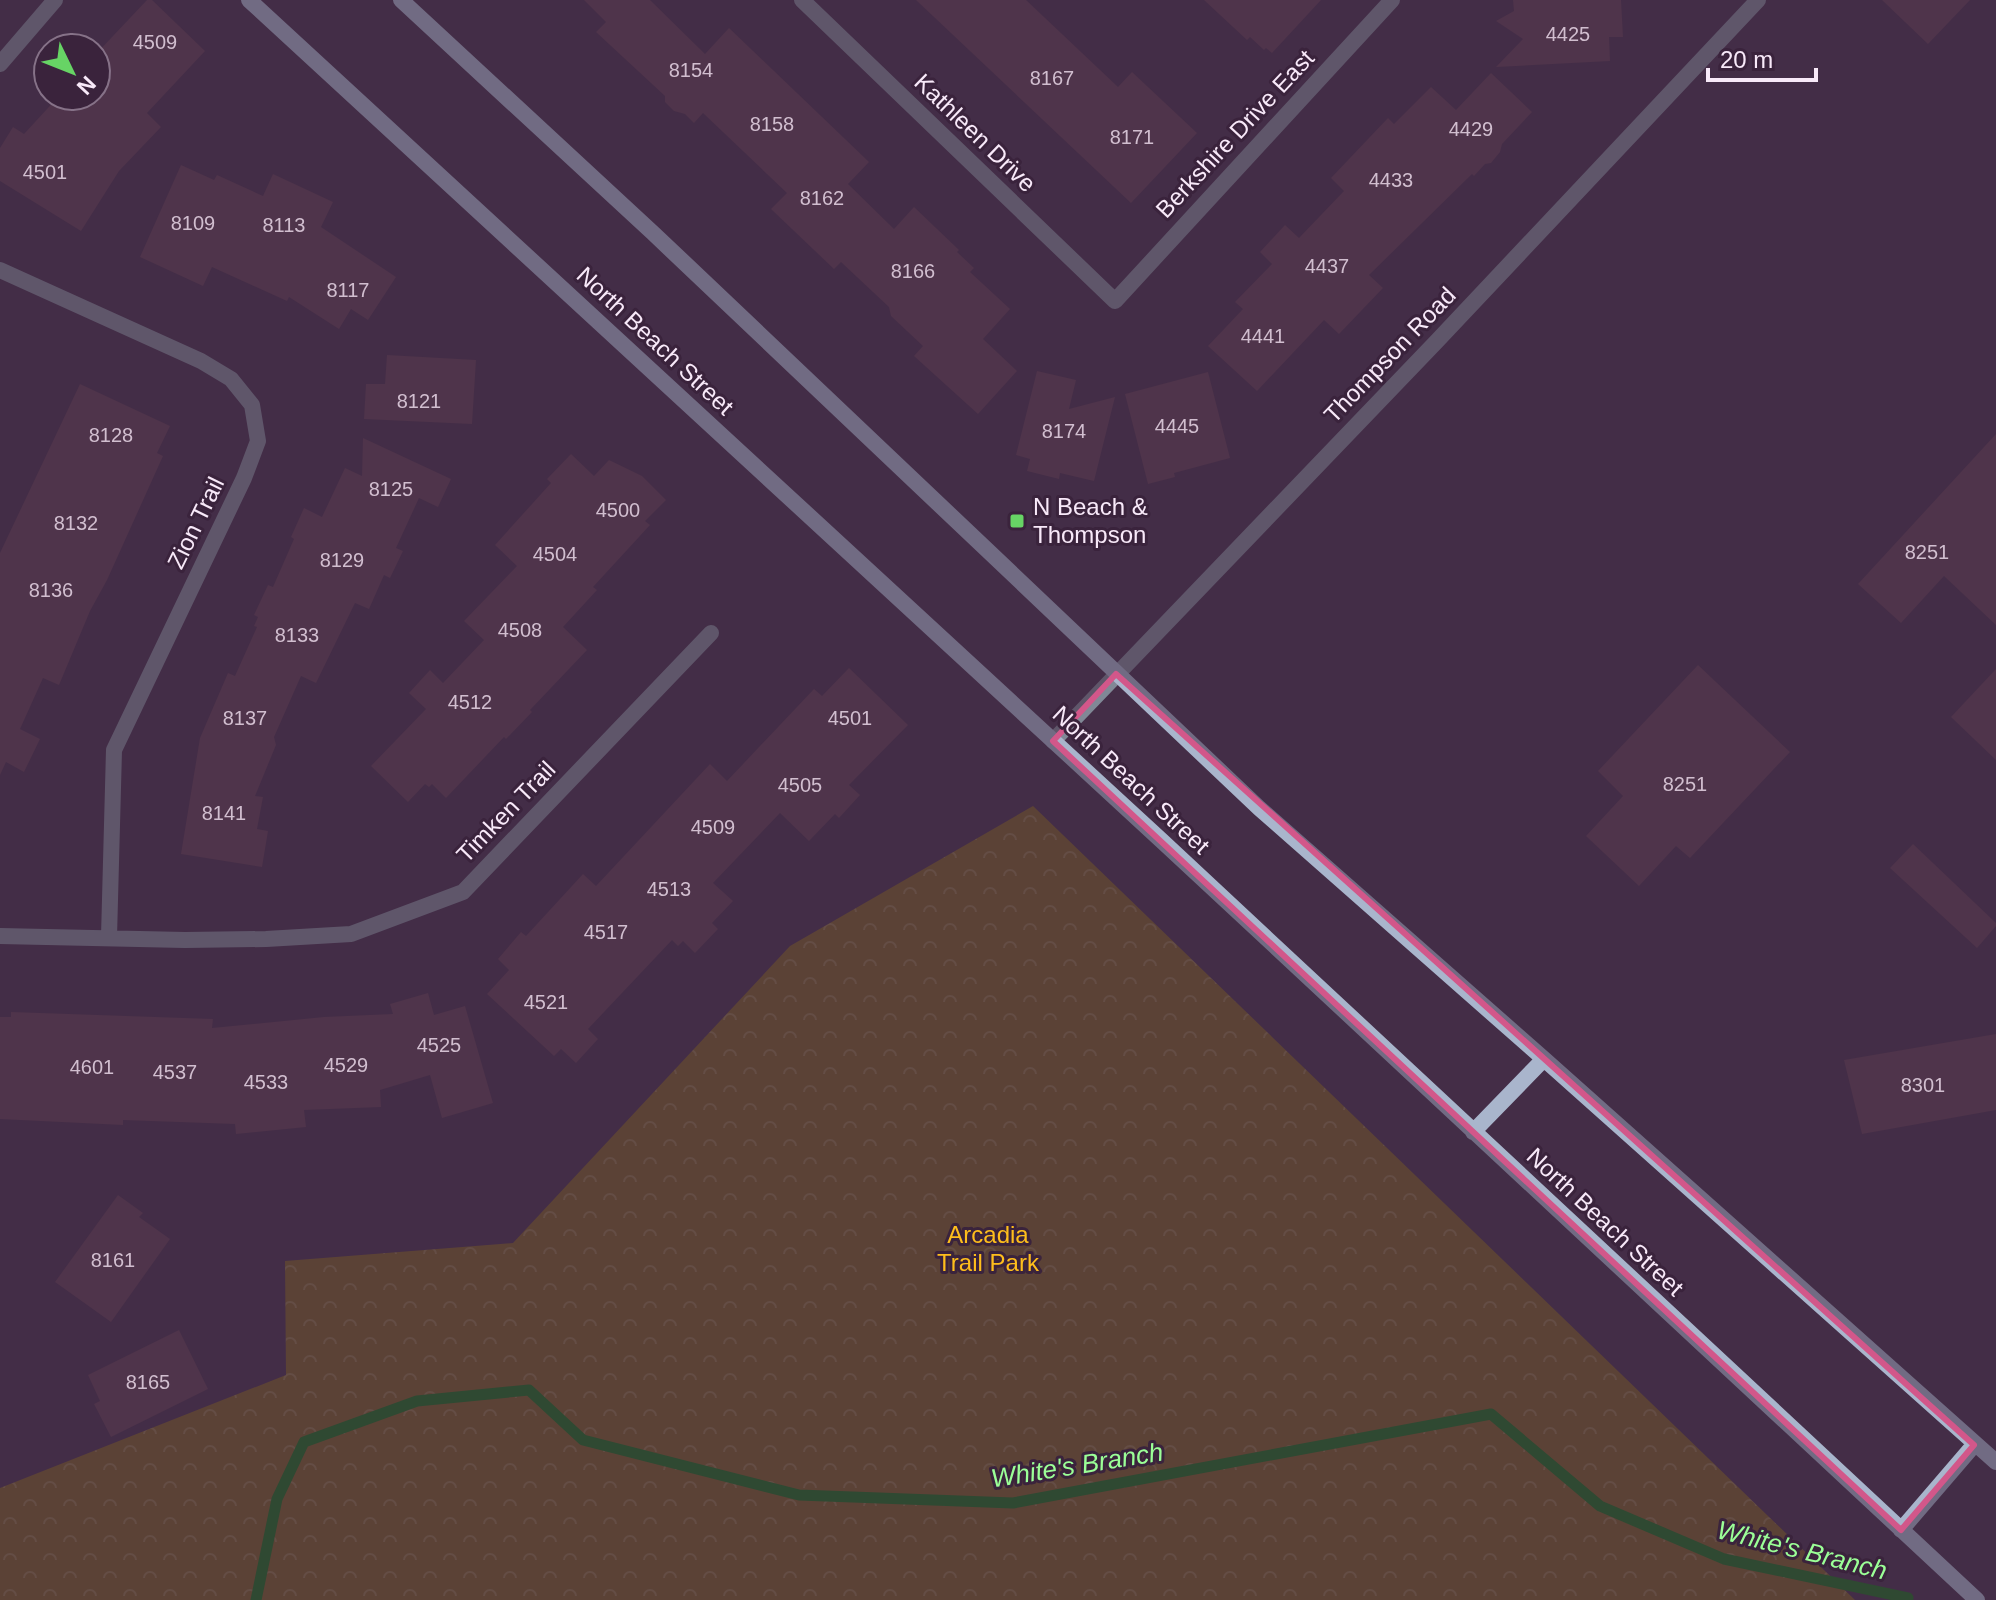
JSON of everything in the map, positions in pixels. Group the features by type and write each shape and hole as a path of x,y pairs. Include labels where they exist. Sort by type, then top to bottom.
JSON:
{"main road":[{"name":"North Beach Street","path":"249,0 1053,741 1977,1600"},
{"path":"401,0 653,233 1259,808 1996,1462"},
{"path":"1473,1132 1544,1059"},
{"path":"1901,1530 1974,1445"}],"street":[{"path":"0,64 55,0"},
{"name":"Kathleen Drive","path":"802,0 1115,301"},
{"name":"Berkshire Drive East","path":"1115,301 1392,0"},
{"name":"Thompson Road","path":"1053,741 1437,341 1758,0"},
{"name":"Zion Trail","path":"0,270 201,361 231,379 252,405 258,441 244,478 114,750 109,937"},
{"name":"Timken Trail","path":"0,936 185,940 351,934 463,892 711,633"}],"highlighted area":[{"path":"1116,674 1974,1445 1901,1530 1053,741"}],"green space":[{"name":"Arcadia Trail Park","path":"1033,806 1855,1600 0,1600 0,1488 286,1375 285,1261 513,1243 790,946"}],"building":[{"path":"147,0 152,0 205,51 147,113 161,127 119,171 81,231 0,181 0,148 13,127 24,134 44,112 112,112 112,37"},
{"path":"584,0 650,0 705,54 729,28 869,162 848,184 894,229 914,207 959,250 957,252 974,268 970,272 1010,309 983,339 1017,371 978,414 914,356 923,346 891,316 889,307 841,262 834,269 771,209 787,193 703,113 694,123 685,114 674,111 665,102 665,96 596,32 606,22"},
{"path":"916,0 1026,0 1118,87 1132,72 1197,133 1131,203"},
{"path":"1204,0 1321,0 1272,53 1250,37 1247,40"},
{"path":"1513,0 1621,0 1623,37 1609,37 1610,61 1496,67 1523,39 1496,21 1514,11"},
{"path":"1882,0 1970,0 1928,44"},
{"path":"1491,73 1532,112 1502,144 1491,163 1485,164 1474,176 1472,174 1369,275 1383,288 1339,334 1324,320 1257,391 1208,346 1243,309 1235,302 1272,264 1260,252 1285,225 1299,238 1344,191 1331,178 1388,118 1394,124 1431,87 1456,110"},
{"path":"181,165 214,180 217,175 263,196 273,174 333,202 321,227 396,277 368,320 351,309 339,329 289,297 287,301 212,267 203,286 140,257"},
{"path":"387,355 476,360 472,424 364,419 366,384 385,384"},
{"path":"1037,371 1076,380 1069,409 1115,397 1094,481 1060,473 1059,479 1027,471 1030,459 1016,455"},
{"path":"1208,372 1230,458 1174,473 1175,477 1148,484 1125,394"},
{"path":"80,384 170,426 157,453 163,456 59,685 43,678 20,729 40,739 24,772 6,762 0,775 0,553"},
{"path":"1996,434 1996,625 1944,576 1901,623 1858,584"},
{"path":"363,438 451,479 438,507 419,498 396,548 403,551 390,578 384,575 369,609 355,603 316,683 301,676 274,737 276,745 255,796 263,797 257,829 268,831 262,867 181,854 200,738 228,673 235,676 257,627 254,626 258,617 254,615 268,585 273,587 304,508 322,517 345,468 362,476"},
{"path":"571,454 594,476 609,460 642,476 666,500 645,521 650,525 593,587 597,590 563,627 587,650 530,710 532,712 446,798 432,784 429,787 425,784 408,802 371,766 426,709 409,693 430,670 443,683 484,640 464,621 517,566 495,545 551,483 547,479"},
{"path":"1698,665 1790,752 1690,858 1676,846 1639,886 1586,836 1623,796 1598,771"},
{"path":"849,668 908,725 849,785 860,795 839,818 835,814 809,841 780,813 713,883 733,901 712,923 718,929 695,953 683,941 678,946 672,940 588,1029 598,1039 576,1063 561,1049 554,1056 487,994 509,970 498,959 521,932 526,936 583,874 596,886 710,764 727,781 814,689 822,696"},
{"path":"1996,669 1996,760 1951,717"},
{"path":"1913,844 1996,923 1977,948 1890,868"},
{"path":"428,993 434,1015 465,1006 493,1103 442,1118 430,1075 380,1090 381,1107 304,1110 306,1127 236,1134 235,1124 123,1120 123,1125 0,1119 0,1017 11,1017 11,1012 213,1019 212,1028 393,1014 390,1004"},
{"path":"1996,1034 1996,1110 1862,1134 1844,1060"},
{"path":"118,1195 143,1213 139,1217 170,1239 111,1322 55,1282"},
{"path":"179,1330 208,1389 111,1437 94,1404 100,1401 88,1375"}],"waterway":[{"name":"White's Branch","path":"256,1600 277,1499 304,1442 417,1401 529,1390 583,1440 799,1495 1013,1503 1491,1414 1600,1506 1724,1559 1908,1598"}],"place":[{"name":"N Beach & Thompson","path":"1017,521"}]}
